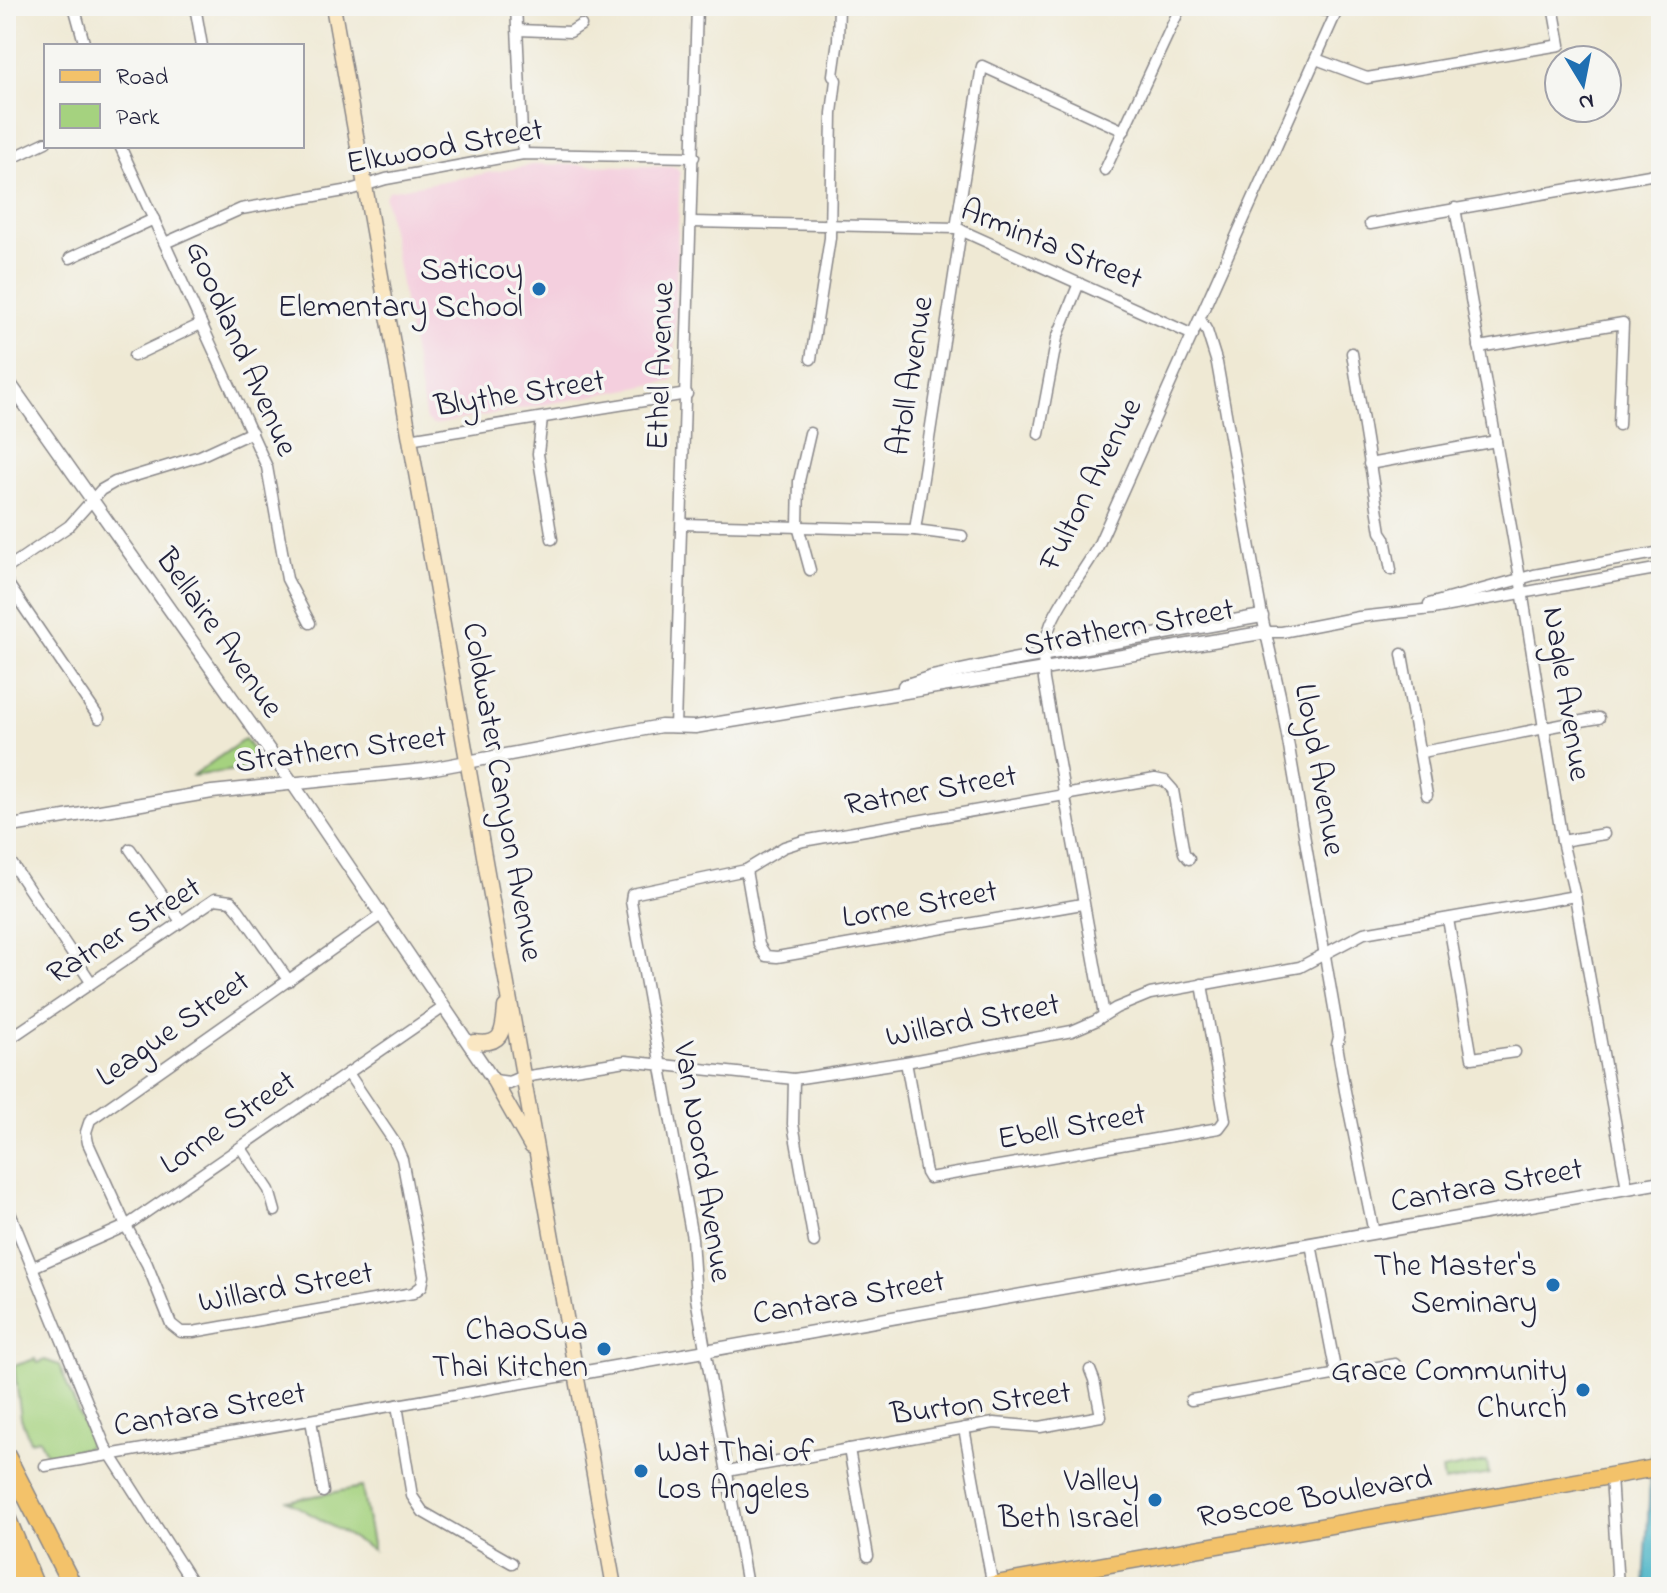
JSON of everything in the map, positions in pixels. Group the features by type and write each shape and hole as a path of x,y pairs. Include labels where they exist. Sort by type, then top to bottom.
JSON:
{"highway":[{"path":"6,1456 73,1587"},
{"path":"6,1517 35,1587"},
{"path":"6,1536 27,1587"},
{"path":"6,1554 20,1587"}],"main road":[{"name":"Coldwater Canyon Avenue","path":"333,6 614,1587"},
{"path":"474,1042 493,1042 503,1031 507,987"},
{"path":"494,1081 536,1155"},
{"name":"Roscoe Boulevard","path":"988,1586 1655,1468"}],"street":[{"path":"74,6 84,44"},
{"path":"195,6 202,44"},
{"path":"516,6 523,154"},
{"name":"Ethel Avenue","path":"675,727 697,6"},
{"path":"811,359 830,238 832,113 836,80 833,75 839,6"},
{"path":"1105,170 1181,6"},
{"path":"1296,6 1338,9"},
{"path":"1316,59 1367,78 1560,45 1553,6"},
{"name":"Fulton Avenue","path":"1104,1015 1043,670 1047,630 1053,613 1098,546 1338,9"},
{"path":"518,30 570,32 581,25"},
{"name":"Atoll Avenue","path":"915,530 982,66 1124,131"},
{"path":"6,161 44,143"},
{"name":"Goodland Avenue","path":"121,148 267,467 287,579 310,623"},
{"name":"Elkwood Street","path":"165,243 241,209 523,154 694,157"},
{"path":"1370,224 1661,173"},
{"name":"Nagle Avenue","path":"1455,208 1523,593 1562,841 1575,896 1627,1188"},
{"path":"70,258 154,219"},
{"name":"Arminta Street","path":"692,222 958,229 1193,335"},
{"path":"1039,434 1057,338 1079,283"},
{"name":"Lloyd Avenue","path":"1200,319 1217,363 1339,1037 1337,1045 1345,1091 1374,1233"},
{"path":"1479,347 1623,323 1619,425"},
{"path":"134,356 201,324"},
{"path":"1352,353 1381,532 1391,570"},
{"name":"Bellaire Avenue","path":"6,378 293,784 494,1081"},
{"name":"Blythe Street","path":"409,439 687,394"},
{"path":"542,418 538,454 552,539"},
{"path":"6,569 69,526 101,490 129,476 200,456 252,432"},
{"path":"810,433 799,481 798,526 810,570"},
{"path":"1369,464 1496,441"},
{"path":"682,524 915,530 962,536"},
{"name":"Strathern Street","path":"1396,613 1520,578 1661,552"},
{"name":"Strathern Street","path":"6,827 182,797 467,763 661,726 695,727 1661,568"},
{"path":"6,581 99,718"},
{"name":"Strathern Street","path":"871,696 932,677 1044,654 1262,616"},
{"path":"1402,654 1427,795"},
{"path":"1421,752 1599,718"},
{"name":"Ratner Street","path":"632,894 746,870 784,847 803,841 1155,779 1165,781 1173,790 1184,853 1189,859"},
{"path":"1562,841 1604,834"},
{"path":"130,849 180,920"},
{"path":"6,855 91,982"},
{"name":"Lorne Street","path":"746,870 759,945 766,956 777,957 1082,904"},
{"name":"Van Noord Avenue","path":"632,894 692,1238 696,1298 746,1580"},
{"name":"Willard Street","path":"523,1077 610,1062 794,1079 906,1062 1072,1031 1150,994 1300,967 1364,933 1575,896"},
{"name":"Ratner Street","path":"6,1041 215,899 231,901 289,981"},
{"name":"League Street","path":"126,1226 88,1143 86,1132 90,1120 381,915"},
{"path":"1448,919 1472,1058 1515,1052"},
{"name":"Ebell Street","path":"906,1062 929,1178 1219,1128 1223,1125 1202,984"},
{"path":"444,1007 454,1013 501,1076 523,1077"},
{"name":"Lorne Street","path":"33,1267 126,1226 444,1007"},
{"name":"Willard Street","path":"126,1226 147,1264 171,1324 181,1332 413,1293 422,1286 424,1276 402,1159 395,1143 348,1073"},
{"path":"494,1081 509,1083 523,1077"},
{"path":"794,1079 793,1124 814,1242"},
{"path":"241,1148 269,1190 275,1211"},
{"name":"Cantara Street","path":"45,1466 1660,1182"},
{"path":"6,1203 111,1454 195,1587"},
{"path":"1311,1244 1336,1374"},
{"path":"1191,1400 1395,1364"},
{"name":"Burton Street","path":"727,1471 994,1423 1040,1427 1101,1416 1090,1370"},
{"path":"397,1405 416,1504 423,1512 512,1563"},
{"path":"311,1420 323,1492"},
{"path":"964,1428 988,1586"},
{"path":"849,1449 868,1556"},
{"path":"1611,1476 1618,1587"}],"shaded area":[{"name":"Saticoy Elementary School","path":"538,164 676,167 680,172 673,381 433,425 426,420 385,197 388,191"}],"green space":[{"path":"245,739 258,758 257,767 192,776"},
{"path":"35,1359 38,1363 45,1360 59,1365 90,1442 87,1448 47,1455 39,1439 30,1441 21,1418 14,1366"},
{"path":"1487,1462 1489,1474 1444,1482 1442,1470"},
{"path":"362,1487 373,1550 288,1501"}],"water":[{"path":"1661,1293 1661,1587 1644,1587"}],"place":[{"name":"Saticoy Elementary School","path":"539,289"},
{"name":"The Master's Seminary","path":"1553,1285"},
{"name":"ChaoSua Thai Kitchen","path":"604,1349"},
{"name":"Grace Community Church","path":"1583,1390"},
{"name":"Wat Thai of Los Angeles","path":"641,1471"},
{"name":"Valley Beth Israel","path":"1155,1500"}]}
